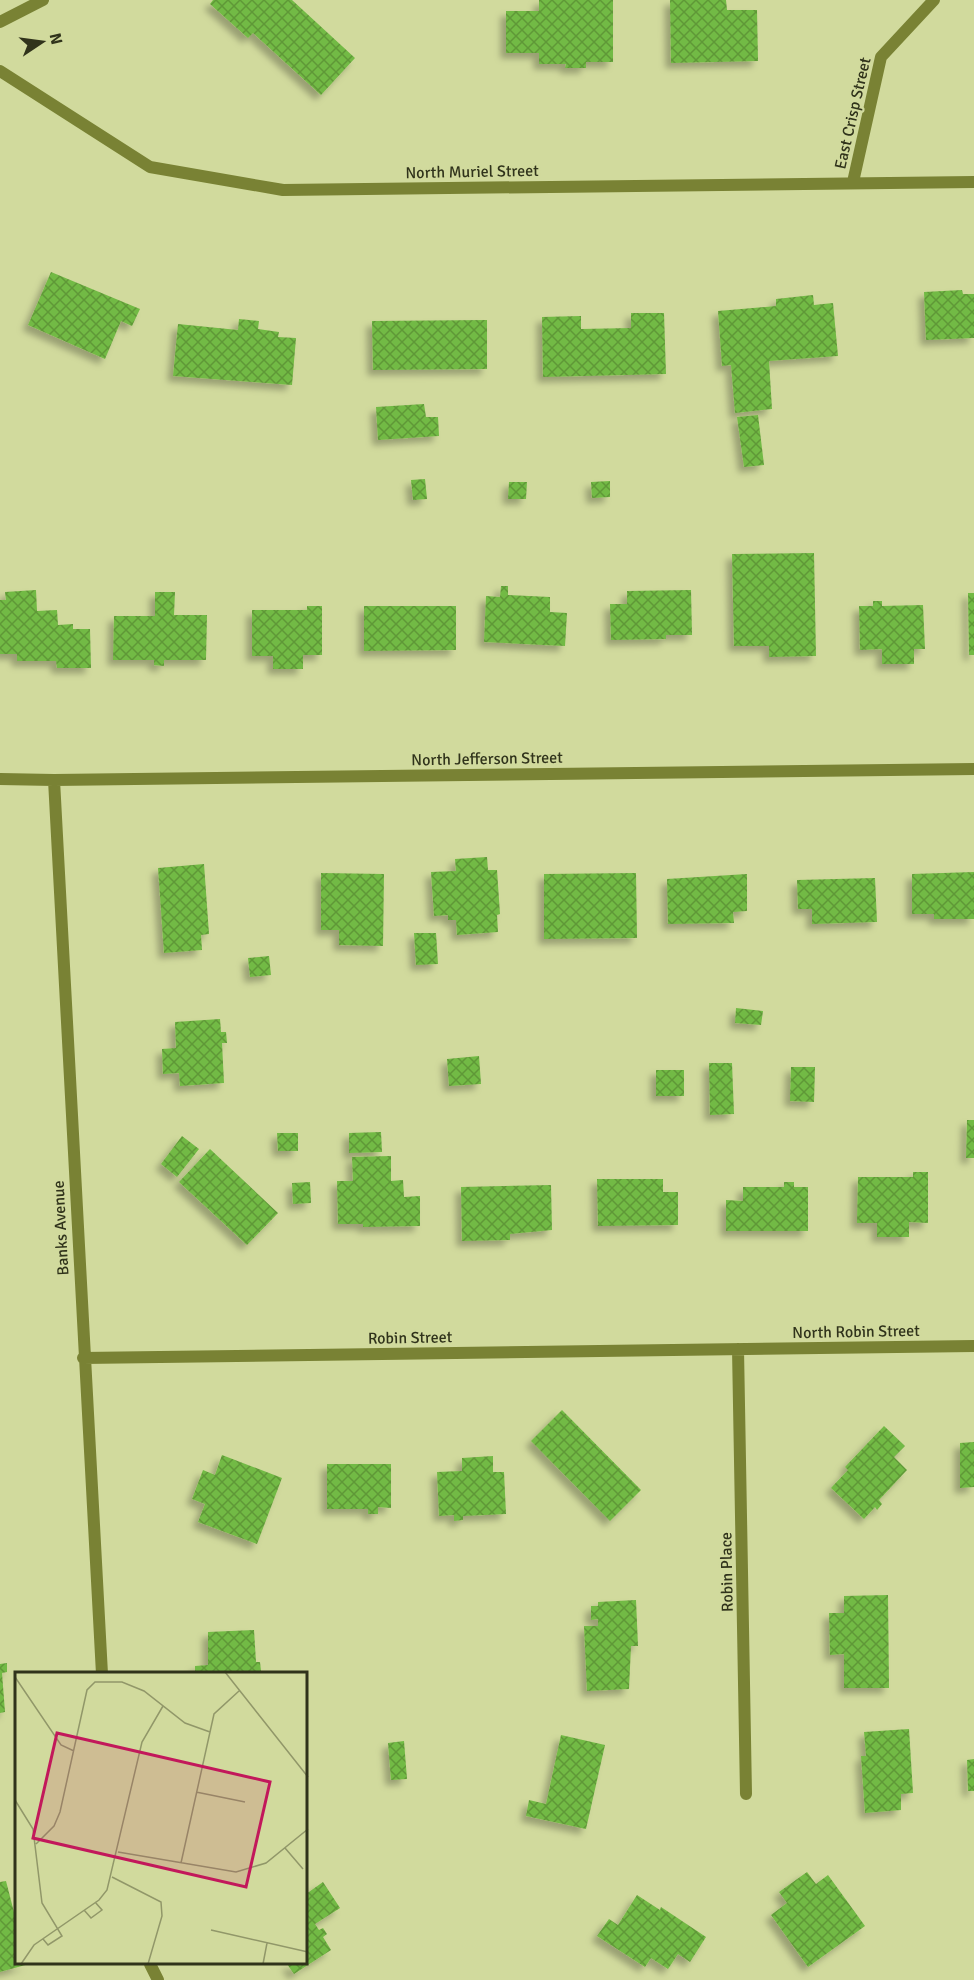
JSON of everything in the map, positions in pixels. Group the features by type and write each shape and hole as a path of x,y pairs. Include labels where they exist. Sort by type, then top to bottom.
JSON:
{"street":[{"path":"0,22 43,0"},
{"name":"East Crisp Street","path":"853,182 881,57 934,0"},
{"name":"North Muriel Street","path":"0,71 150,167 283,190 974,182"},
{"name":"North Jefferson Street","path":"0,779 974,769"},
{"name":"Banks Avenue","path":"54,780 83,1358 102,1672"},
{"name":"North Robin Street","path":"738,1349 974,1346"},
{"name":"Robin Street","path":"83,1358 738,1349"},
{"name":"Robin Place","path":"738,1349 746,1794"},
{"path":"150,1965 158,1980"}],"building":[{"path":"213,0 292,0 355,58 321,95 253,33 248,38 210,4"},
{"path":"539,0 613,0 613,62 586,62 586,68 565,68 566,64 539,64 539,53 506,53 506,11 539,11"},
{"path":"670,0 726,0 727,10 757,10 758,61 671,63"},
{"path":"51,272 140,309 132,326 121,321 105,359 28,325"},
{"path":"962,290 963,294 974,294 974,338 926,340 924,292"},
{"path":"813,295 814,305 833,303 838,356 769,361 772,409 735,413 731,365 722,366 718,311 776,306 776,299"},
{"path":"631,313 664,313 666,374 543,377 542,317 581,316 581,329 631,328"},
{"path":"239,319 259,321 258,329 279,332 278,337 296,338 292,385 173,376 178,324 238,330"},
{"path":"487,320 487,369 373,370 372,321"},
{"path":"424,404 426,417 438,417 439,436 378,440 376,407"},
{"path":"758,415 764,465 744,467 737,417"},
{"path":"425,479 427,499 413,500 411,480"},
{"path":"610,481 610,497 592,498 591,482"},
{"path":"509,482 527,482 526,499 508,499"},
{"path":"814,553 816,656 769,657 769,646 734,646 732,554"},
{"path":"501,586 508,586 508,595 550,597 550,612 567,613 565,646 484,642 486,596 500,597"},
{"path":"36,590 37,611 57,610 58,625 73,624 73,629 90,629 91,668 57,668 56,661 17,661 17,654 0,654 0,600 6,600 5,592"},
{"path":"691,590 692,635 666,635 666,639 611,640 610,604 627,604 627,591"},
{"path":"155,592 175,592 174,615 207,615 206,660 164,660 164,666 154,665 154,660 113,660 114,616 155,616"},
{"path":"968,593 974,593 974,655 969,655"},
{"path":"873,601 882,601 882,606 923,605 925,649 914,649 914,664 882,664 882,649 860,650 859,606 873,606"},
{"path":"307,606 322,606 322,655 303,655 303,669 273,669 273,656 252,656 252,610 307,610"},
{"path":"364,606 456,606 456,650 364,651"},
{"path":"487,857 488,870 497,870 500,914 497,915 498,932 457,935 456,920 448,920 448,915 434,916 431,872 456,871 455,859"},
{"path":"204,864 209,934 201,935 202,950 164,953 158,868"},
{"path":"974,872 974,919 934,919 934,914 912,914 912,874"},
{"path":"321,873 384,874 383,946 339,945 339,930 321,930"},
{"path":"636,873 637,938 544,939 544,874"},
{"path":"747,874 747,911 733,912 734,923 668,924 667,879"},
{"path":"875,878 877,922 812,924 812,909 798,909 797,880"},
{"path":"414,933 436,933 438,964 416,965"},
{"path":"269,956 271,975 250,977 248,958"},
{"path":"736,1008 763,1011 761,1025 735,1023"},
{"path":"220,1019 221,1032 226,1032 227,1043 222,1043 224,1083 180,1086 179,1073 163,1074 162,1049 176,1048 175,1022"},
{"path":"479,1056 481,1084 449,1086 447,1059"},
{"path":"709,1063 732,1063 734,1114 710,1115"},
{"path":"791,1067 815,1067 814,1102 790,1101"},
{"path":"656,1070 684,1070 684,1096 656,1096"},
{"path":"967,1120 974,1120 974,1158 966,1158"},
{"path":"381,1132 382,1152 349,1153 349,1133"},
{"path":"277,1133 298,1133 298,1151 278,1151"},
{"path":"182,1136 199,1149 177,1177 161,1164"},
{"path":"210,1149 278,1213 247,1245 179,1182"},
{"path":"391,1156 391,1181 403,1180 404,1197 420,1196 420,1226 363,1227 363,1224 338,1224 337,1181 353,1181 352,1157"},
{"path":"913,1172 928,1172 928,1223 909,1222 909,1237 877,1237 877,1223 857,1223 858,1177 913,1177"},
{"path":"597,1179 663,1179 663,1192 678,1192 678,1225 598,1226"},
{"path":"310,1182 311,1203 293,1204 292,1183"},
{"path":"784,1182 794,1182 794,1187 808,1187 808,1231 726,1231 726,1200 743,1201 743,1187 784,1187"},
{"path":"551,1185 552,1230 510,1234 510,1240 462,1241 461,1187"},
{"path":"562,1410 641,1490 610,1521 531,1441"},
{"path":"884,1426 905,1446 894,1457 907,1470 879,1500 882,1504 877,1510 875,1507 864,1519 831,1488 848,1470 845,1467"},
{"path":"974,1442 974,1487 960,1488 960,1443"},
{"path":"222,1455 282,1478 257,1544 198,1522 205,1504 192,1499 203,1470 215,1475"},
{"path":"493,1456 493,1472 504,1472 506,1514 463,1516 463,1520 454,1521 454,1515 439,1516 437,1472 462,1471 462,1458"},
{"path":"327,1464 391,1464 391,1508 378,1507 378,1514 368,1514 368,1509 327,1509"},
{"path":"888,1595 889,1688 844,1688 844,1654 830,1655 829,1613 844,1613 844,1596"},
{"path":"636,1600 638,1646 631,1646 629,1689 587,1691 584,1626 598,1626 598,1619 591,1620 591,1606 598,1606 598,1602"},
{"path":"254,1630 256,1662 260,1662 261,1671 195,1672 195,1666 208,1665 208,1632"},
{"path":"7,1663 7,1672 2,1673 5,1712 0,1713 0,1664"},
{"path":"909,1729 913,1793 901,1794 901,1810 865,1813 861,1756 866,1756 864,1732"},
{"path":"561,1735 605,1745 586,1829 526,1816 529,1800 546,1804"},
{"path":"404,1741 407,1779 391,1780 388,1743"},
{"path":"974,1759 974,1791 968,1791 967,1760"},
{"path":"807,1872 816,1884 828,1875 865,1926 808,1967 771,1915 787,1903 779,1892"},
{"path":"6,1881 15,1916 15,1965 25,1965 0,1972 0,1882"},
{"path":"323,1882 340,1908 315,1924 319,1930 323,1928 327,1934 323,1937 331,1950 308,1965 308,1893"},
{"path":"637,1895 660,1910 661,1907 706,1937 690,1962 678,1954 668,1969 651,1958 645,1967 597,1936 609,1919 618,1925"},
{"path":"288,1965 308,1965 294,1974"}]}
